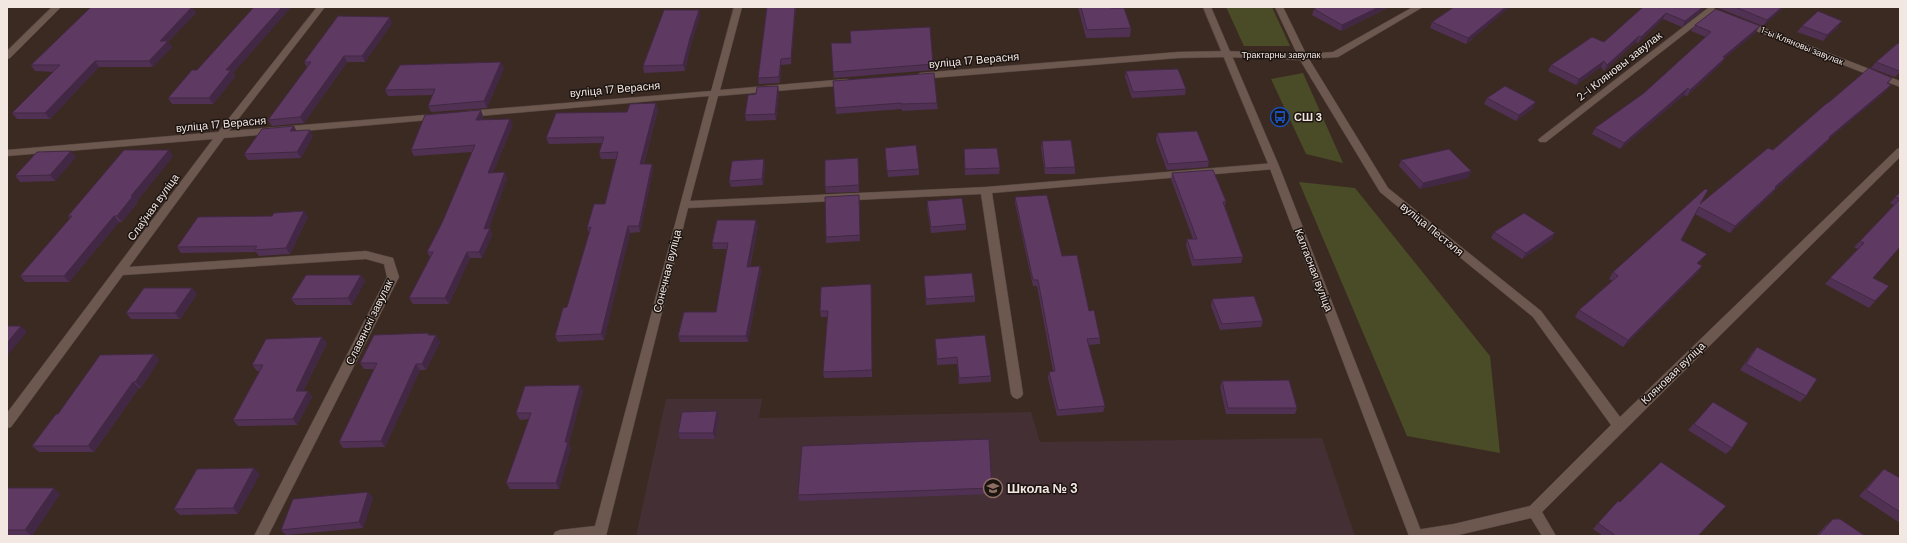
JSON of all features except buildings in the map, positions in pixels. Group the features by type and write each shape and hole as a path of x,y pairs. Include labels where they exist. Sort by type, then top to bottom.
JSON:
{"street":[{"path":"7,56 58,7"},
{"name":"Слаўная вуліца","path":"7,423 122,271 220,136 321,7"},
{"name":"Сонечная вуліца","path":"599,534 684,206 738,7"},
{"name":"Калгасная вуліца","path":"1207,7 1274,166 1416,536"},
{"name":"вуліца Пестэля","path":"1279,7 1303,57 1384,190 1537,314 1619,426"},
{"name":"Трактарны завулак","path":"1226,54 1303,57 1335,55 1419,7"},
{"name":"2-і Кляновы завулак","path":"1543,140 1711,10"},
{"name":"1-ы Кляновы завулак","path":"1732,18 1900,84"},
{"name":"вуліца 17 Верасня","path":"907,77 1178,56 1226,54"},
{"name":"вуліца 17 Верасня","path":"7,153 859,81"},
{"name":"Кляновая вуліца","path":"1534,511 1900,151"},
{"path":"684,206 986,190 1274,166"},
{"path":"986,190 1017,394"},
{"name":"Славянскі завулак","path":"122,271 366,255 389,261 393,277 261,536"},
{"path":"1416,536 1454,530 1534,511 1550,536"},
{"path":"560,536 599,534"}],"shaded area":[{"name":"Школа № 3","path":"666,399 762,399 759,418 1031,412 1040,442 1322,438 1355,536 636,536"}],"green space":[{"path":"1226,7 1272,7 1290,46 1244,46"},
{"path":"1303,73 1343,163 1306,154 1271,79"},
{"path":"1299,182 1355,188 1490,356 1500,453 1407,436"}],"place":[{"name":"СШ 3","path":"1280,117"},
{"name":"Школа № 3","path":"993,488"}]}
